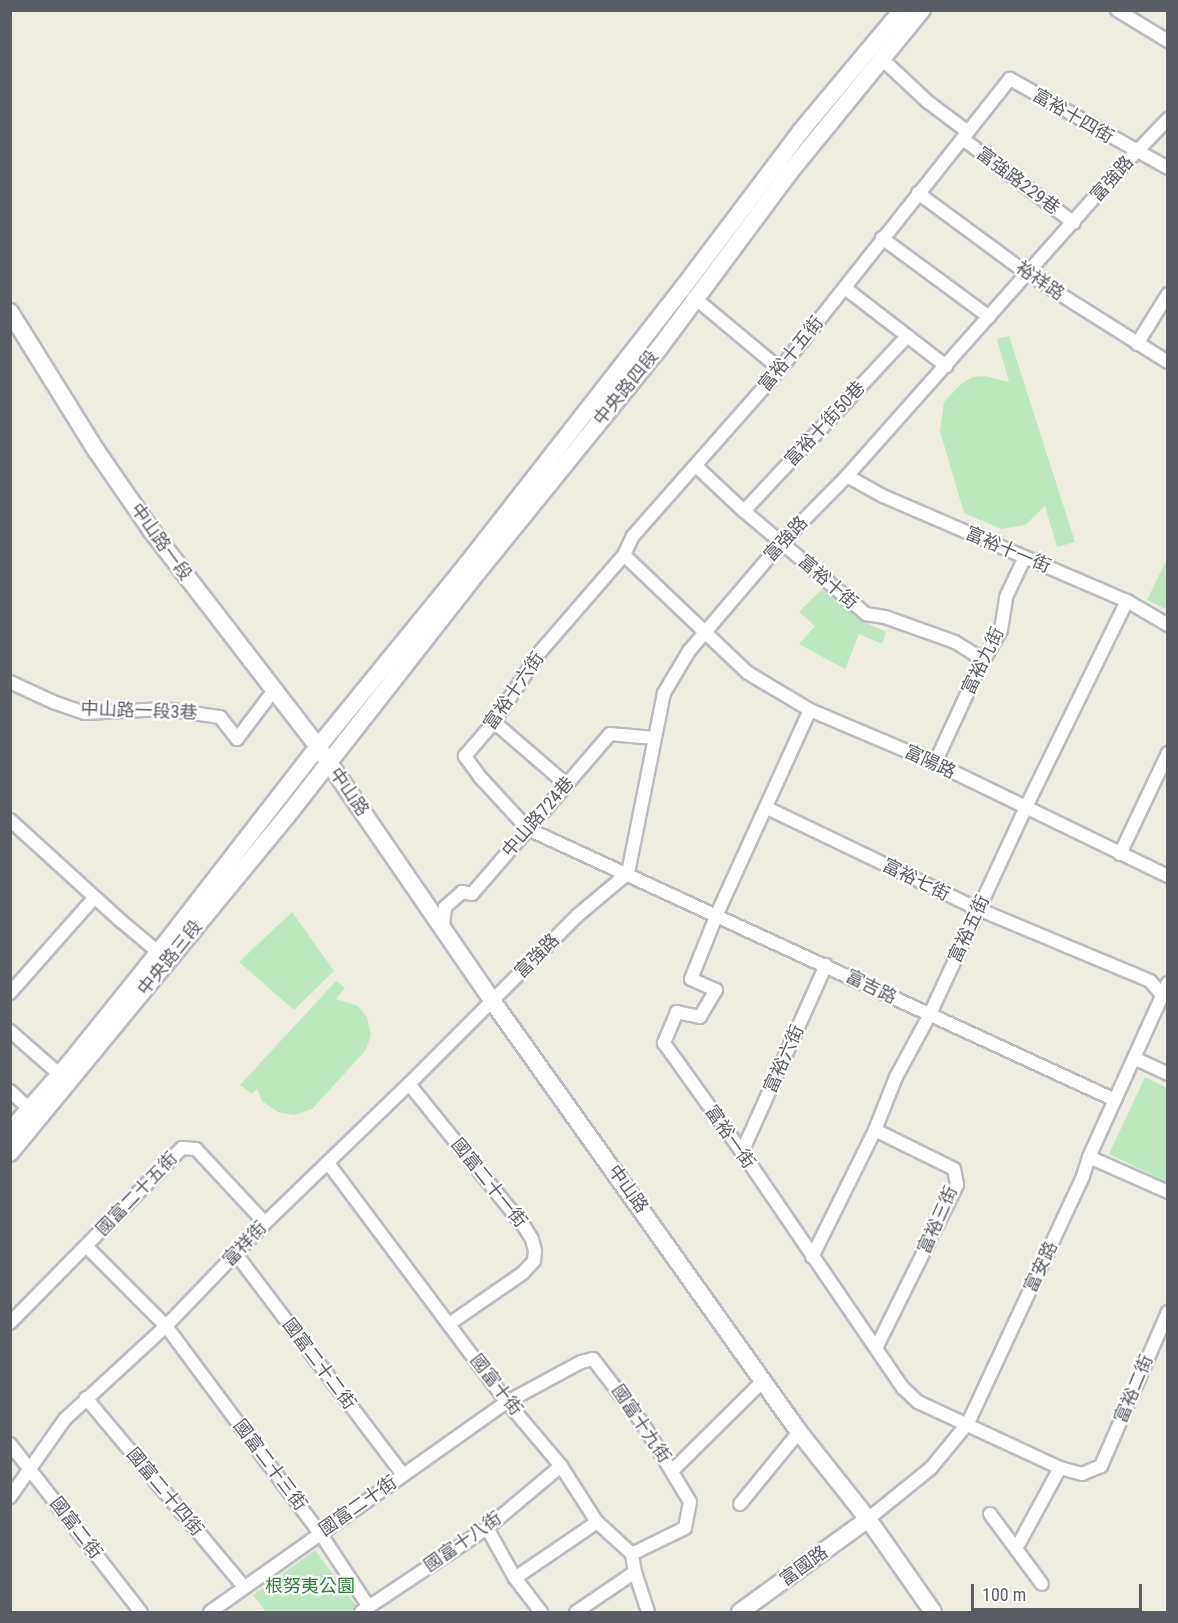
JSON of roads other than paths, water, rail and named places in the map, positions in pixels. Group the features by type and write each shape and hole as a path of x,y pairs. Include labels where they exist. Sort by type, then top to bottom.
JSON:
{"street":[{"name":"中央路四段","path":"318,747 474,555 675,298 801,131 902,10"},
{"name":"中央路四段","path":"328,762 696,299 789,173 922,10"},
{"path":"1117,10 1167,41"},
{"name":"富強路229巷","path":"882,59 965,136 1074,223"},
{"name":"富裕十四街","path":"965,136 1010,79 1167,168"},
{"name":"富強路","path":"493,1002 579,915 628,873 664,693 670,679 703,633 782,542 847,476 1167,119"},
{"path":"965,136 882,238 989,317"},
{"name":"裕祥路","path":"918,193 1028,274 1167,362"},
{"name":"富裕十五街","path":"624,555 633,536 780,369 882,238"},
{"path":"845,288 946,366"},
{"path":"1137,344 1167,294"},
{"path":"696,299 780,369"},
{"name":"中山路一段","path":"10,312 96,450 151,530 328,762"},
{"name":"富裕十街50巷","path":"744,511 906,337"},
{"name":"富裕十街","path":"696,466 744,511 866,614 885,617 955,642 984,660"},
{"name":"富裕十一街","path":"847,476 883,496 1127,601 1167,625"},
{"path":"624,555 703,633"},
{"name":"富裕十六街","path":"624,555 540,652 494,722 465,756 480,777 528,829 628,873"},
{"name":"富裕九街","path":"935,763 984,660 1001,630 1006,597 1025,557"},
{"name":"富裕五街","path":"812,1257 875,1130 896,1077 929,1016 1025,809 1127,601"},
{"name":"富陽路","path":"703,633 748,673 810,710 935,763 1025,809 1167,876"},
{"name":"中山路一段3巷","path":"10,682 85,713 165,709 220,717 237,739 274,690"},
{"name":"富裕一街","path":"810,710 717,914 692,978 716,990 700,1017 677,1012 663,1043 742,1152 909,1396 1060,1468 1082,1474 1101,1466"},
{"path":"494,722 567,785"},
{"name":"中山路724巷","path":"443,926 445,907 462,892 472,894 610,735 654,738"},
{"name":"中央路三段","path":"164,956 318,747"},
{"path":"1120,854 1167,753"},
{"name":"中央路三段","path":"10,1153 64,1078 328,762"},
{"name":"中山路","path":"328,762 443,926 493,1002 799,1432 868,1520 933,1612"},
{"name":"富裕七街","path":"767,808 978,909 1150,981 1162,995"},
{"path":"10,820 94,898 164,956"},
{"name":"富吉路","path":"628,873 826,964 929,1016 1115,1100"},
{"path":"10,993 94,898"},
{"name":"富裕六街","path":"742,1152 826,964"},
{"name":"富安路","path":"868,1520 931,1468 968,1423 1083,1176 1089,1157 1167,983"},
{"name":"富祥街","path":"10,1497 65,1419 166,1326 265,1222 493,1002"},
{"path":"10,1031 64,1078"},
{"path":"1134,1058 1167,1074"},
{"name":"中央路三段","path":"10,1131 29,1109 64,1078"},
{"name":"國富二十一街","path":"409,1084 525,1228 532,1239 535,1251 534,1261 523,1273 449,1324"},
{"path":"10,1091 29,1109"},
{"name":"富裕三街","path":"875,1130 954,1169 957,1185 876,1348"},
{"name":"國富二十五街","path":"10,1323 182,1148 189,1146 196,1149 265,1222"},
{"path":"1089,1157 1167,1192"},
{"name":"國富十街","path":"328,1163 507,1402 561,1466 597,1522 632,1554"},
{"name":"國富二十三街","path":"87,1247 166,1326 320,1533 365,1610"},
{"name":"國富二十二街","path":"236,1254 403,1475"},
{"name":"富裕二街","path":"1101,1466 1167,1312"},
{"name":"國富十九街","path":"507,1402 581,1362 593,1359 643,1424 690,1502 685,1528 632,1554"},
{"path":"672,1471 764,1380"},
{"name":"國富二十四街","path":"86,1398 244,1587"},
{"name":"國富二十街","path":"210,1612 507,1402"},
{"path":"740,1504 799,1432"},
{"name":"國富二街","path":"10,1444 141,1612"},
{"name":"國富十八街","path":"365,1610 487,1528 561,1466"},
{"path":"1016,1549 1060,1468"},
{"path":"990,1514 1042,1584"},
{"name":"富國路","path":"740,1612 868,1520"},
{"path":"515,1578 597,1522"},
{"path":"487,1528 515,1578 541,1612"},
{"path":"632,1554 634,1572 648,1612"},
{"path":"576,1612 634,1572"}],"park label":[{"name":"根努夷公園","path":"310,1586"}]}
